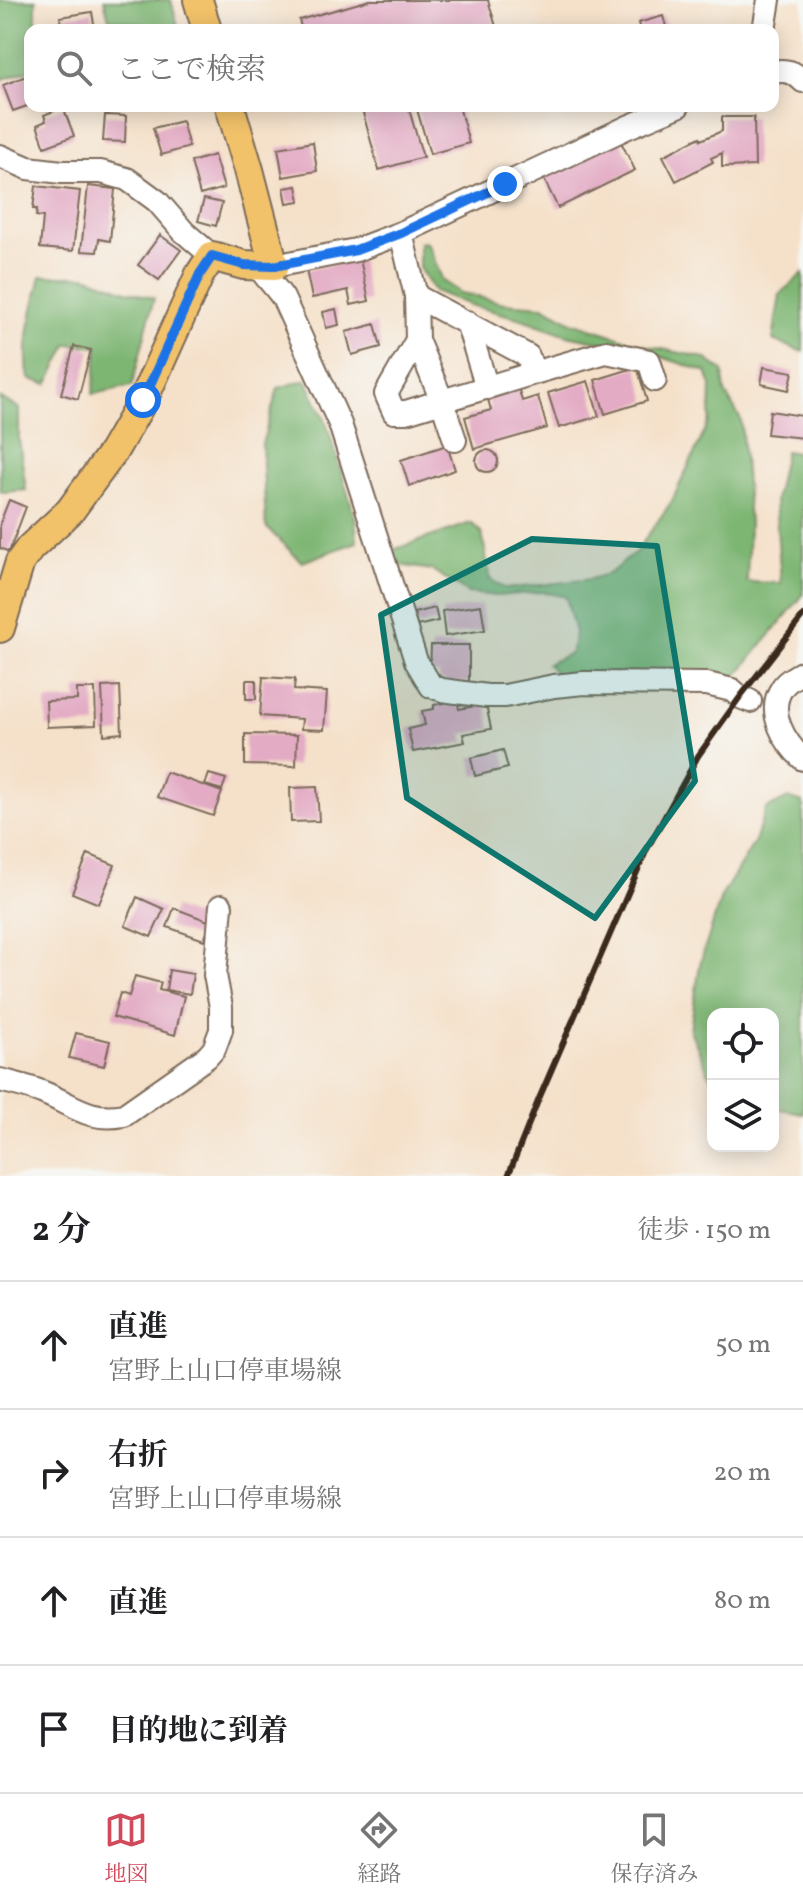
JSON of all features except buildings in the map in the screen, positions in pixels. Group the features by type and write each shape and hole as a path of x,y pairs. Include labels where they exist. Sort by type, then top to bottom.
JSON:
{"main road":[{"path":"198,0 205,24"},
{"path":"0,628 7,577 30,548 70,511 113,452 143,400 200,274 212,256 244,265 266,266 249,170 232,112"}],"street":[{"path":"765,24 769,0"},
{"path":"779,71 794,72 803,81"},
{"path":"664,112 401,233 356,250 266,266 340,424 416,661 431,686 442,690 505,696 584,683 707,684 732,690 777,718"},
{"path":"0,156 28,168 101,172 127,179 157,201 184,232 212,256"},
{"path":"401,233 416,296 417,340 455,440"},
{"path":"416,296 528,356 534,373"},
{"path":"467,322 487,388"},
{"path":"417,340 386,394 394,412 406,412 606,352 649,361 655,380"},
{"path":"803,672 781,689 777,704 777,718 783,734 803,759"},
{"path":"750,701 781,689"},
{"path":"0,1080 45,1094 95,1117 110,1118 124,1115 207,1057 214,1049 221,1030 221,1007 215,975 221,906"}],"highlighted area":[{"path":"532,539 657,546 695,781 595,918 407,798 381,615"}],"green space":[{"path":"0,0 36,0 36,24 24,24 24,72 0,80"},
{"path":"104,0 171,0 177,24 139,24 109,19"},
{"path":"427,242 443,281 461,293 504,303 543,306 572,322 643,345 705,358 723,371 725,392 741,420 749,522 747,582 781,583 775,500 785,451 803,454 803,595 738,674 727,681 633,673 556,674 547,664 571,653 575,633 566,597 542,592 497,596 468,593 432,570 393,564 390,551 471,523 482,533 490,579 506,589 591,579 610,573 636,552 672,501 710,420 711,386 706,372 644,351 567,335 434,291 419,268 419,243"},
{"path":"803,273 803,352 773,340 780,294"},
{"path":"41,276 86,276 154,298 132,386 93,394 98,347 68,344 48,384 29,379 28,340"},
{"path":"306,380 325,419 355,517 357,542 302,562 266,527 262,444 278,388"},
{"path":"0,398 19,408 19,440 26,490 0,491"},
{"path":"788,798 803,803 803,1113 779,1109 779,1008 707,1008 707,1069 690,1030 700,964 721,897 755,841 766,809"}],"railway":[{"path":"508,1176 647,849 698,756 803,616"}],"route":[{"path":"143,400 200,274 212,256 244,265 274,266 356,250 401,233 505,184"}]}
